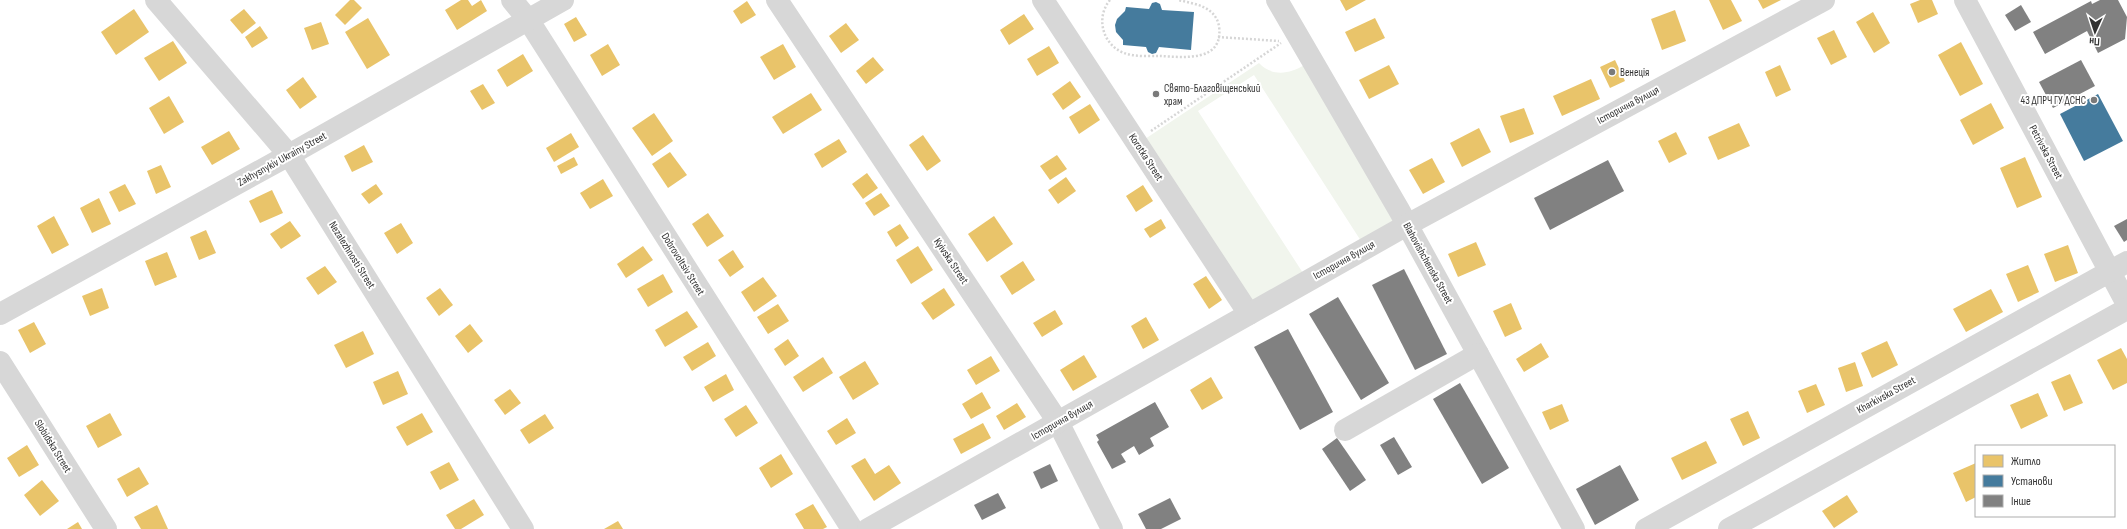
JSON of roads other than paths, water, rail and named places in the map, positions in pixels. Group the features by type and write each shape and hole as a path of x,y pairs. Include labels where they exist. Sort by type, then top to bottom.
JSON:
{"street":[{"name":"Nezalezhnosti Street","path":"156,0 289,155 523,529"},
{"name":"Dobrovoltsiv Street","path":"512,0 529,21 852,529"},
{"name":"Zakhysnykiv Ukrainy Street","path":"0,314 289,155 529,21 563,0"},
{"name":"Kyivska Street","path":"777,0 1058,422 1112,529"},
{"name":"Korotka Street","path":"1043,0 1249,314"},
{"name":"Blahovishchenska Street","path":"1277,0 1407,224 1574,529"},
{"name":"Історична вулиця","path":"868,529 1407,224 1824,0"},
{"name":"Petrivska Street","path":"1965,0 2119,266 2127,304"},
{"name":"Kharkivska Street","path":"1646,529 2119,266"},
{"path":"1729,529 2127,310"},
{"path":"1345,430 1478,354"},
{"name":"Slobidska Street","path":"0,362 106,529"}],"place":[{"name":"Венеція","path":"1612,72"},
{"name":"Свято-Благовіщенський храм","path":"1156,94"},
{"name":"43 ДПРЧ ГУ ДСНС","path":"2094,100"}]}
